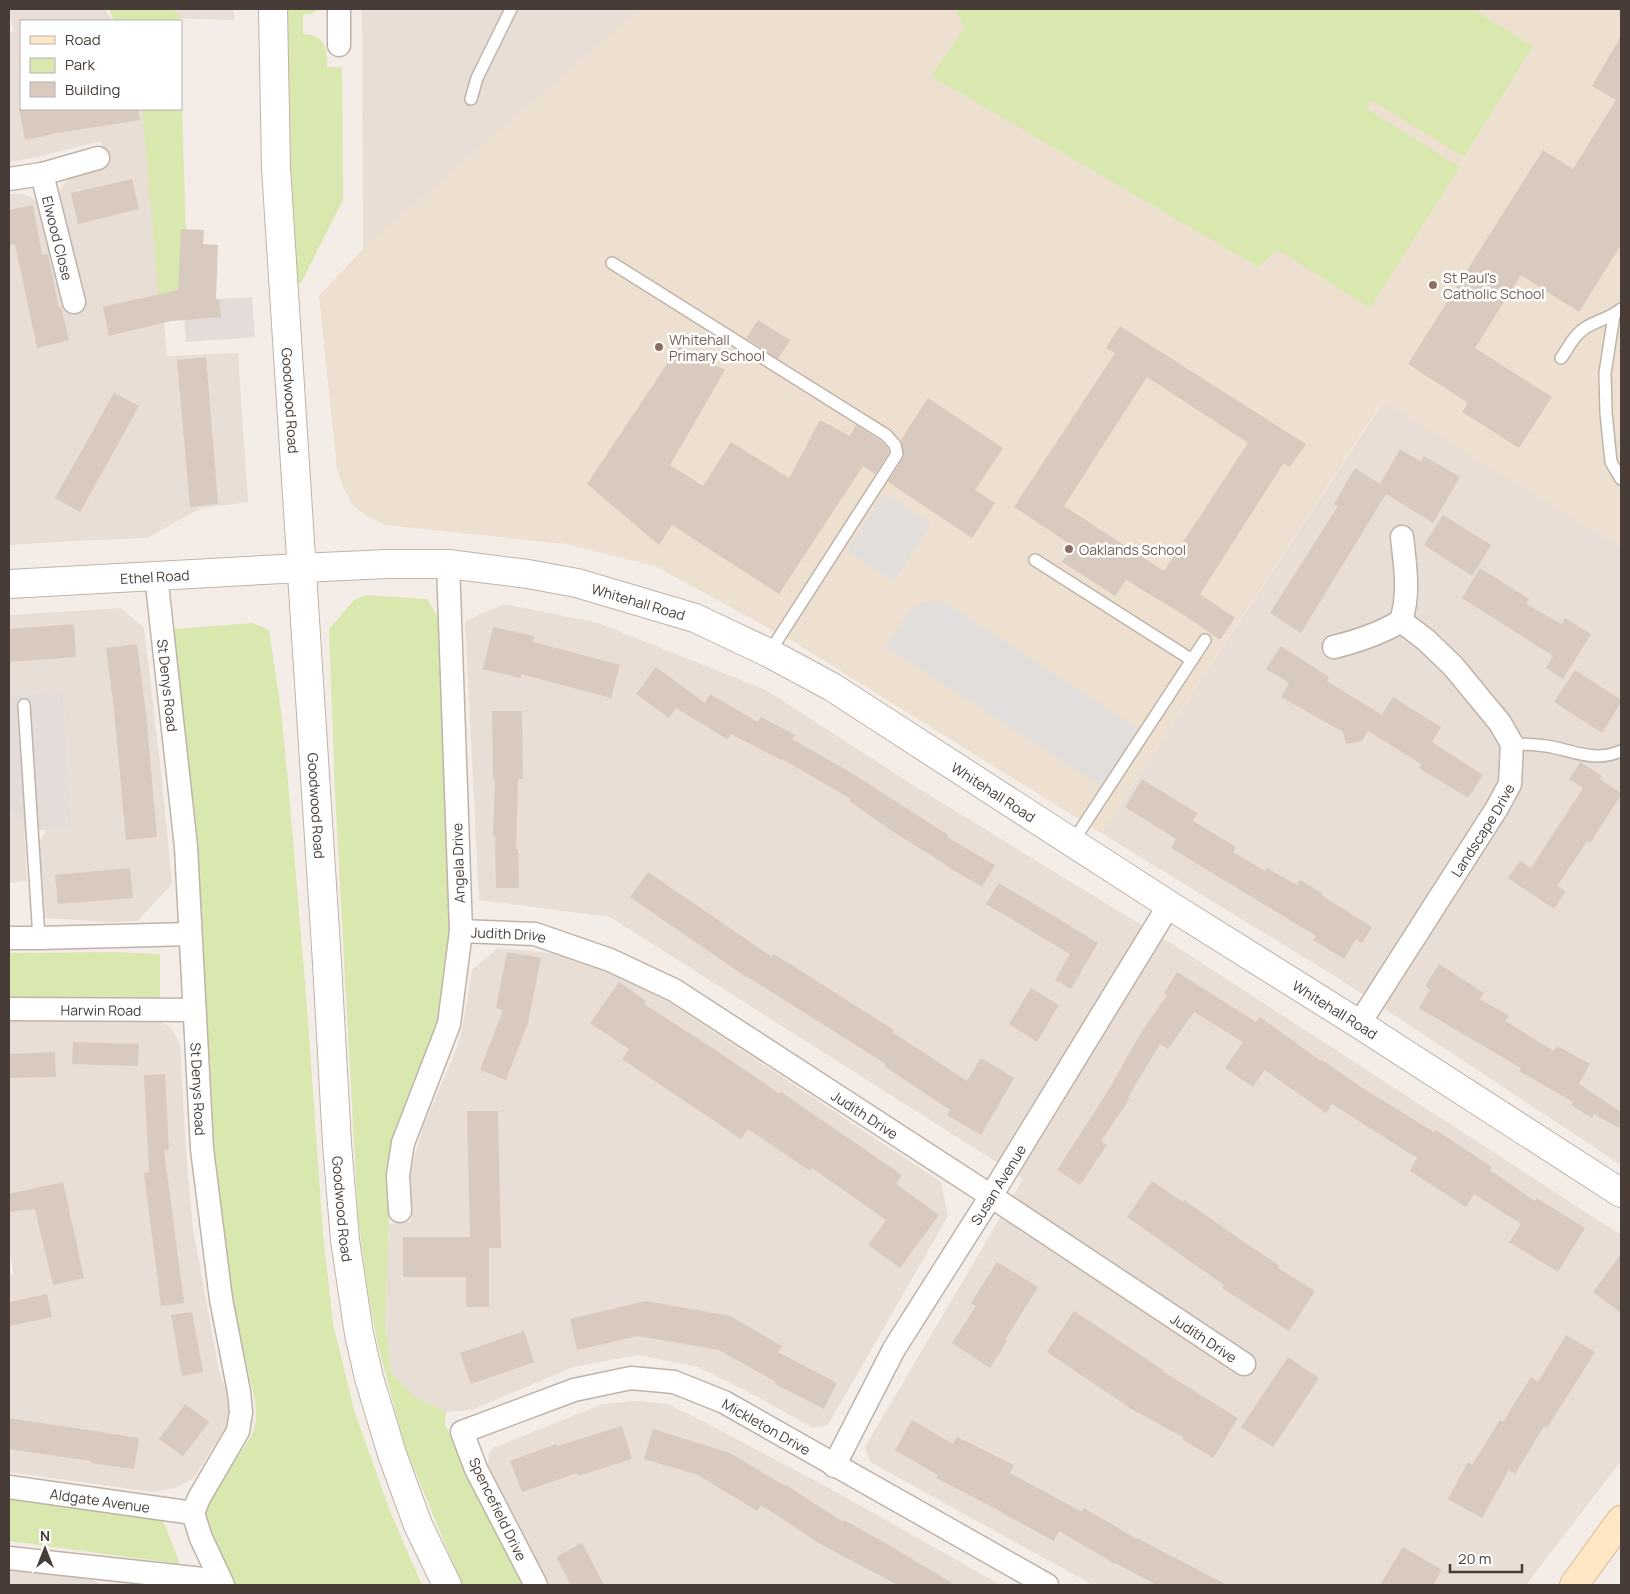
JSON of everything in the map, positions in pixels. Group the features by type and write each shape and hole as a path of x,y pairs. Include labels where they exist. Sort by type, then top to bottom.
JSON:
{"main road":[{"path":"1574,1585 1621,1520"}],"street":[{"name":"Goodwood Road","path":"273,9 276,168 328,963 337,1144 345,1240 359,1334 369,1378 392,1454 418,1525 447,1585"},
{"path":"339,9 339,45"},
{"path":"9,179 42,174 98,158"},
{"name":"Elwood Close","path":"42,174 74,302"},
{"path":"1334,647 1365,639 1388,630 1401,621 1405,610 1407,581 1402,537"},
{"name":"Whitehall Road","path":"301,568 387,564 448,564 528,574 577,583 695,618 769,653 832,687 1072,843 1359,1024 1621,1193"},
{"name":"Angela Drive","path":"400,1211 398,1174 403,1142 449,1024 461,931 448,564"},
{"name":"Ethel Road","path":"9,584 301,568"},
{"name":"St Denys Road","path":"156,575 186,847 202,1149 221,1300 239,1392 241,1412 238,1431 199,1498 194,1513"},
{"path":"1401,621 1426,640 1453,666 1500,722 1512,744"},
{"name":"Landscape Drive","path":"1359,1024 1497,808 1510,784 1512,744"},
{"name":"Susan Avenue","path":"834,1466 894,1350 991,1196 1169,905"},
{"name":"Judith Drive","path":"461,931 535,934 610,960 674,990 991,1196 1244,1364"},
{"path":"9,938 190,934"},
{"name":"Harwin Road","path":"9,1009 194,1010"},
{"name":"Mickleton Drive","path":"462,1432 574,1390 631,1378 674,1382 724,1402 1046,1585"},
{"name":"Spencefield Drive","path":"462,1432 476,1469 536,1585"},
{"name":"Aldgate Avenue","path":"9,1486 194,1513"},
{"path":"194,1513 200,1538 222,1583"},
{"path":"9,1558 222,1583"}],"lane":[{"path":"471,99 476,78 511,9"},
{"path":"612,263 886,435 895,445 896,454 769,653"},
{"path":"1561,358 1579,332 1618,312"},
{"path":"1618,312 1605,374 1606,413 1611,462 1621,479"},
{"path":"1035,560 1192,660"},
{"path":"1072,843 1205,640"},
{"path":"24,705 39,938"},
{"path":"1512,744 1538,744 1590,756 1611,755 1621,751"}],"shaded area":[{"path":"9,9 105,9 111,20 20,20 20,110 144,110 167,356 238,353 248,502 201,508 147,538 9,545 9,194 22,194 31,197 38,204 40,215 63,210 60,191 65,182 76,174 106,168 101,141 9,162 9,33 14,31"},
{"path":"168,9 234,9 234,20 167,18"},
{"path":"362,9 642,9 363,249"},
{"path":"642,9 1621,9 1621,547 1383,401 1101,833 794,642 655,566 566,544 385,525 366,516 352,504 343,487 337,469 319,296 363,249"},
{"path":"252,297 255,337 186,342 183,301"},
{"path":"1384,401 1621,547 1621,1165 1341,980 1101,833"},
{"path":"884,493 931,523 894,581 847,551"},
{"path":"925,602 944,602 1139,729 1101,786 886,647 910,610"},
{"path":"504,604 598,623 766,690 913,785 1174,945 1621,1235 1621,1461 1526,1585 1093,1585 870,1462 865,1447 1023,1179 610,917 479,900 465,621"},
{"path":"121,608 144,628 172,884 137,921 111,922 45,918 38,845 47,829 72,828 63,692 9,695 9,615"},
{"path":"63,692 72,828 24,831 24,826 9,810 9,695"},
{"path":"9,810 24,826 27,881 9,883"},
{"path":"498,948 595,957 620,970 941,1182 948,1216 828,1425 813,1428 758,1397 698,1367 638,1355 573,1367 472,1410 446,1412 415,1397 392,1374 385,1321 389,1224 411,1222 408,1178 424,1125 458,1045 472,970"},
{"path":"9,1021 160,1022 169,1026 180,1045 193,1229 219,1371 227,1393 230,1413 226,1427 193,1479 174,1488 153,1492 9,1472 9,1275 14,1274 9,1251"},
{"path":"636,1401 667,1404 693,1416 836,1492 1001,1585 550,1585 488,1465 489,1454 493,1448 603,1404"},
{"path":"9,1568 91,1578 101,1585 9,1585"}],"green space":[{"path":"109,9 172,9 180,16 180,20 114,20"},
{"path":"287,9 319,9 311,14 303,14 303,34 316,37 324,44 327,54 327,67 342,67 343,200 301,283 295,283 289,180 286,112"},
{"path":"955,9 1472,9 1533,46 1464,157 1371,100 1367,109 1460,167 1370,308 1278,250 1258,267 931,76 964,28"},
{"path":"182,108 188,297 159,297 142,110 182,110"},
{"path":"366,595 427,599 441,623 449,930 444,992 431,1049 411,1088 396,1127 389,1167 385,1322 392,1374 415,1397 446,1412 445,1425 527,1585 462,1585 404,1444 377,1341 367,1286 358,1216 335,793 329,629 354,600"},
{"path":"253,623 269,630 281,710 307,1006 323,1233 333,1323 354,1410 390,1511 422,1585 235,1585 213,1542 207,1525 207,1509 218,1486 254,1430 256,1411 232,1302 214,1169 173,629"},
{"path":"115,952 160,954 160,1000 89,1001 9,998 9,953"},
{"path":"9,1499 163,1520 180,1564 9,1541"}],"building":[{"path":"1621,36 1621,245 1579,312 1521,275 1475,348 1552,397 1519,448 1462,412 1468,403 1408,364 1543,150 1573,169 1616,100 1592,86"},
{"path":"19,109 139,110 140,120 25,140"},
{"path":"132,179 139,209 78,224 71,193"},
{"path":"33,205 42,255 48,254 59,308 61,307 69,340 37,348 15,244 9,245 9,210"},
{"path":"181,229 204,230 203,244 218,245 216,299 219,299 221,317 171,321 109,336 103,307 178,290"},
{"path":"758,320 790,340 778,359 746,338"},
{"path":"1120,326 1306,444 1290,467 1283,464 1200,594 1235,618 1220,640 1184,615 1126,580 1115,596 1062,562 1073,546 1014,507 1115,353 1106,348","holes":["1147,377 1248,443 1164,571 1064,506"]},
{"path":"679,346 725,370 670,465 703,486 731,442 789,478 820,420 850,436 856,425 881,441 888,449 889,453 875,474 863,466 779,594 672,525 659,545 587,484"},
{"path":"206,357 218,504 190,507 177,360"},
{"path":"114,393 139,406 80,512 55,498"},
{"path":"928,398 1003,448 975,490 995,503 972,538 888,482 904,456 901,440"},
{"path":"1400,449 1421,462 1424,456 1460,477 1433,523 1386,494 1301,633 1270,613 1338,506 1334,504 1355,468 1380,484"},
{"path":"1443,515 1491,545 1472,576 1424,545"},
{"path":"1480,568 1529,599 1526,604 1561,624 1565,618 1591,634 1563,679 1546,668 1553,656 1462,598"},
{"path":"74,624 76,657 9,662 9,629"},
{"path":"493,627 534,636 533,642 620,665 611,698 521,674 521,678 483,669"},
{"path":"137,644 146,714 157,837 126,840 114,709 106,648"},
{"path":"1281,646 1329,677 1327,681 1382,715 1393,697 1441,727 1432,742 1483,775 1468,798 1419,768 1421,764 1368,731 1362,741 1346,744 1343,732 1281,697 1289,683 1266,669"},
{"path":"656,667 705,703 710,694 758,722 761,717 795,735 792,739 850,772 948,835 947,837 995,865 982,887 895,833 849,801 851,799 782,759 731,734 727,739 676,708 669,718 636,694"},
{"path":"1575,670 1621,700 1602,733 1554,702"},
{"path":"492,711 522,711 523,779 518,779 516,849 518,849 519,888 496,888 495,835 493,835 495,780 493,780"},
{"path":"1580,762 1602,776 1600,779 1621,793 1621,795 1590,843 1587,841 1557,886 1566,891 1554,909 1508,878 1520,861 1531,868 1583,788 1569,779"},
{"path":"1142,779 1197,813 1193,821 1236,847 1233,852 1265,871 1267,868 1297,885 1300,880 1372,927 1362,943 1356,939 1344,959 1313,940 1316,936 1171,848 1176,839 1125,807"},
{"path":"130,868 133,898 58,904 55,875"},
{"path":"648,872 772,957 774,954 894,1030 892,1032 967,1081 981,1058 1014,1078 981,1135 947,1115 950,1110 884,1066 886,1064 746,977 630,897"},
{"path":"999,883 1098,943 1071,989 1055,980 1070,954 986,904"},
{"path":"507,952 541,958 528,1023 506,1080 480,1070 503,1010 496,1008"},
{"path":"1439,964 1484,993 1480,999 1509,1016 1505,1021 1554,1051 1557,1046 1590,1064 1579,1084 1621,1112 1619,1128 1594,1114 1592,1118 1571,1105 1573,1102 1519,1071 1521,1068 1419,1008 1430,990 1425,986"},
{"path":"1177,972 1256,1022 1260,1017 1364,1089 1434,1132 1436,1130 1492,1167 1490,1170 1535,1201 1537,1198 1585,1228 1558,1272 1509,1242 1521,1224 1474,1194 1466,1207 1410,1171 1417,1158 1332,1104 1326,1113 1265,1070 1253,1087 1225,1068 1243,1042 1194,1012 1168,1049 1160,1044 1128,1097 1130,1098 1101,1141 1107,1145 1080,1185 1057,1170 1108,1091 1142,1031 1167,995 1164,993"},
{"path":"619,982 646,1001 644,1004 780,1094 781,1092 902,1175 896,1184 939,1215 900,1268 868,1245 886,1220 812,1168 810,1171 748,1129 741,1139 622,1059 629,1049 590,1023"},
{"path":"1031,988 1059,1005 1037,1042 1009,1024"},
{"path":"73,1042 139,1044 138,1066 72,1064"},
{"path":"55,1052 56,1077 9,1078 9,1054"},
{"path":"165,1074 169,1150 164,1150 184,1303 161,1306 144,1173 149,1172 144,1075"},
{"path":"467,1111 498,1111 501,1248 489,1248 489,1307 466,1307 466,1277 403,1277 403,1237 470,1237"},
{"path":"1152,1181 1183,1202 1184,1200 1279,1265 1278,1268 1315,1291 1289,1331 1222,1288 1224,1285 1127,1217"},
{"path":"63,1182 84,1278 53,1285 35,1209 9,1212 9,1194"},
{"path":"1621,1254 1621,1313 1593,1292"},
{"path":"997,1262 1038,1287 990,1368 952,1343 976,1306 971,1303"},
{"path":"47,1294 52,1317 9,1326 9,1302"},
{"path":"646,1301 730,1316 782,1346 778,1352 837,1383 824,1409 775,1384 776,1382 719,1350 638,1336 577,1350 570,1319"},
{"path":"1074,1311 1162,1371 1238,1418 1213,1458 1183,1440 1184,1438 1130,1408 1047,1352"},
{"path":"192,1312 203,1372 182,1376 171,1315"},
{"path":"524,1331 534,1362 471,1384 460,1353"},
{"path":"1566,1335 1595,1352 1547,1428 1544,1426 1515,1474 1509,1470 1482,1518 1448,1499 1468,1462 1472,1465 1500,1420 1503,1422 1531,1377 1538,1382"},
{"path":"1288,1357 1319,1378 1273,1447 1241,1427"},
{"path":"185,1404 209,1422 183,1456 159,1439"},
{"path":"9,1418 139,1438 134,1469 9,1449"},
{"path":"912,1420 953,1444 957,1437 1014,1465 1010,1473 1082,1512 1084,1508 1137,1539 1227,1585 1157,1585 1115,1564 1059,1531 1054,1541 936,1478 938,1475 895,1450"},
{"path":"622,1426 632,1459 578,1476 577,1473 522,1492 510,1461 556,1444 557,1446"},
{"path":"653,1429 730,1453 786,1485 843,1522 844,1520 887,1544 955,1585 898,1585 822,1545 761,1505 757,1511 698,1475 644,1459"},
{"path":"582,1543 604,1585 571,1585 556,1557"},
{"path":"1403,1547 1442,1570 1433,1585 1380,1585"}],"place":[{"name":"St Paul's Catholic School","path":"1433,285"},
{"name":"Whitehall Primary School","path":"659,347"},
{"name":"Oaklands School","path":"1069,549"}]}
